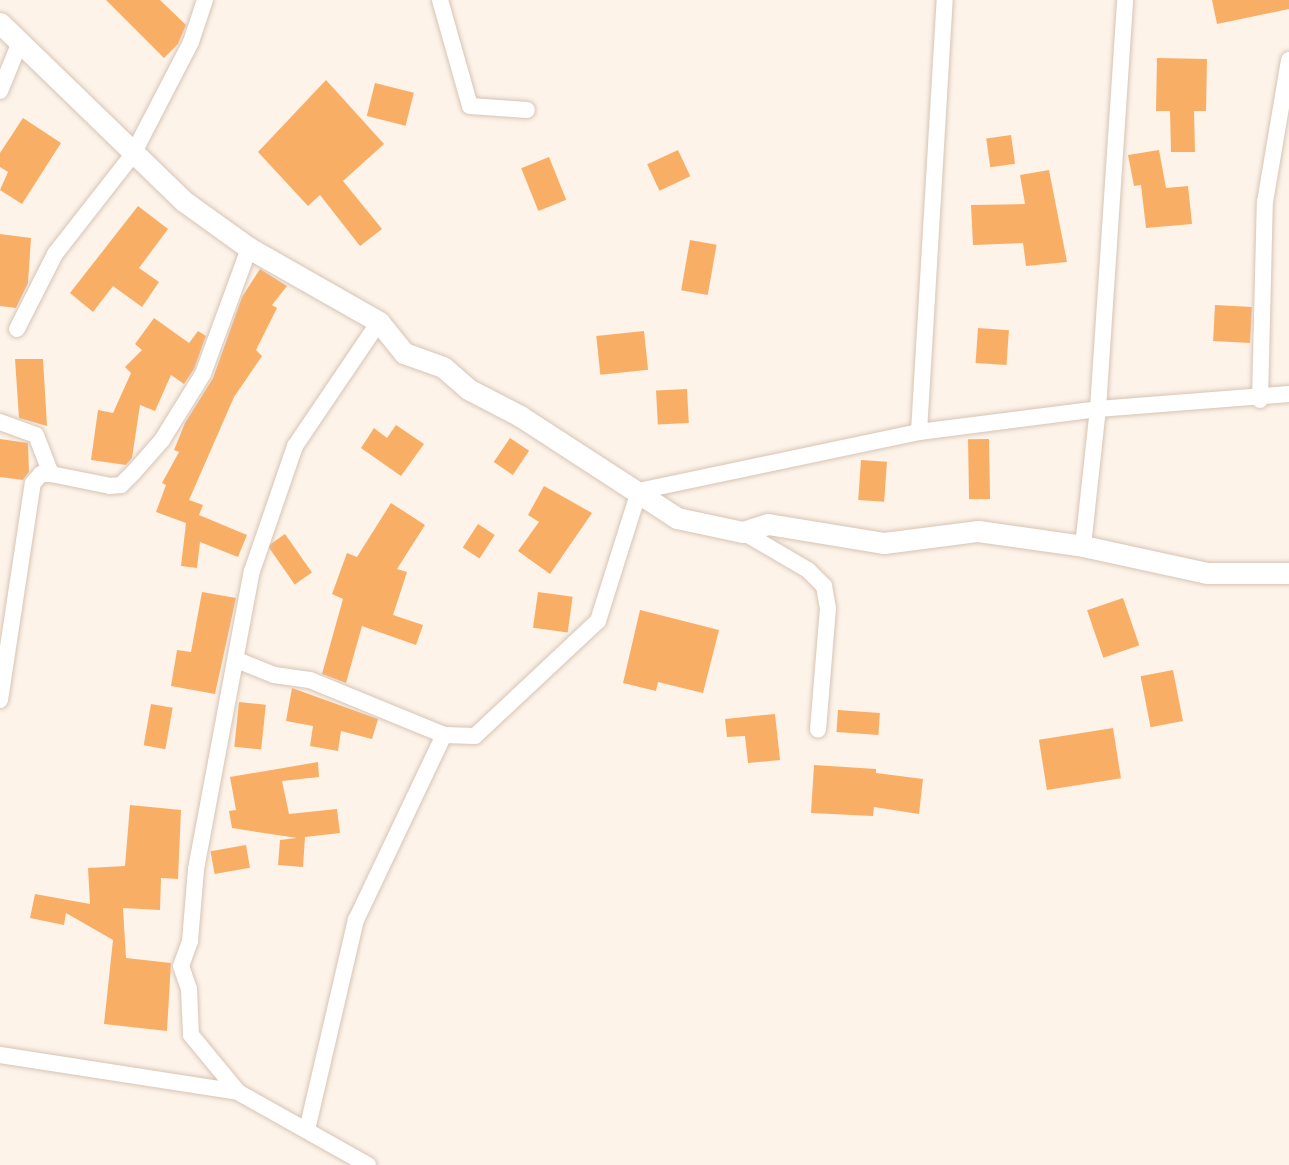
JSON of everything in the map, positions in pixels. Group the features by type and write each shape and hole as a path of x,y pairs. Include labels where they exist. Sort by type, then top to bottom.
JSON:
{"street":[{"path":"17,328 55,254 133,154 191,42 205,0"},
{"path":"440,0 470,106 527,110"},
{"path":"919,432 945,0"},
{"path":"1083,546 1098,409 1125,0"},
{"path":"0,23 133,154 185,201 249,248 379,321 404,353 443,367 468,388 639,491 677,518 743,532 808,570 824,586 828,608 818,730"},
{"path":"0,91 20,42"},
{"path":"1259,400 1265,202 1289,60"},
{"path":"0,700 25,512 33,483 41,474 51,474 121,485 162,440 214,350 249,248"},
{"path":"238,1092 191,1035 189,989 181,966 190,941 196,869 252,571 295,446 379,321"},
{"path":"639,491 919,432 1098,409 1259,400 1289,394"},
{"path":"0,422 36,435 51,474"},
{"path":"237,660 274,675 310,680 444,735 475,736 598,621 639,491"},
{"path":"743,532 768,524 884,543 978,531 1083,546 1207,573 1289,573"},
{"path":"307,1130 356,920 444,735"},
{"path":"0,1055 238,1092 368,1165"}],"building":[{"path":"106,0 160,0 186,25 178,44 164,58"},
{"path":"1212,0 1289,0 1289,9 1217,24"},
{"path":"1157,58 1207,59 1206,111 1194,111 1195,152 1171,152 1170,111 1156,111"},
{"path":"326,80 384,144 343,181 382,229 360,246 320,195 308,206 258,152"},
{"path":"375,83 414,93 406,126 367,116"},
{"path":"23,118 61,143 22,204 0,190 8,172 0,167 0,153"},
{"path":"1011,135 1015,164 990,167 986,138"},
{"path":"678,150 690,176 659,191 647,164"},
{"path":"1159,150 1166,188 1188,186 1192,224 1146,228 1141,185 1134,186 1128,155"},
{"path":"549,157 566,200 538,211 521,168"},
{"path":"1049,170 1067,262 1026,266 1023,243 973,245 971,205 1025,204 1020,175"},
{"path":"138,206 168,229 139,268 159,282 142,307 113,286 93,312 70,293"},
{"path":"0,234 31,238 28,283 16,308 0,306"},
{"path":"690,240 717,245 708,295 681,290"},
{"path":"260,269 287,286 272,305 277,308 256,350 262,356 234,397 189,500 203,505 199,515 247,535 238,557 200,542 197,568 181,566 186,523 156,512 166,485 162,483 179,452 174,450 185,423 213,378 242,297"},
{"path":"1215,305 1252,307 1250,343 1213,341"},
{"path":"154,318 189,343 198,331 206,336 194,369 184,384 171,375 155,411 140,405 132,458 126,465 91,460 98,410 113,413 131,373 125,367 142,350 135,344"},
{"path":"978,328 1009,330 1006,365 976,363"},
{"path":"644,331 648,370 600,375 596,336"},
{"path":"15,359 43,359 47,426 19,418"},
{"path":"687,389 689,423 658,425 656,391"},
{"path":"396,425 424,444 401,476 361,448 374,428 387,438"},
{"path":"510,438 529,451 513,475 494,462"},
{"path":"0,439 28,443 29,472 23,480 0,477"},
{"path":"968,439 989,439 990,499 969,499"},
{"path":"861,460 887,462 884,502 858,500"},
{"path":"544,486 592,513 550,574 518,551 539,522 528,515"},
{"path":"391,503 425,525 397,569 407,572 393,615 423,625 416,645 362,626 346,683 322,674 343,599 332,594 347,553 357,557"},
{"path":"478,524 495,535 480,558 463,547"},
{"path":"285,534 312,573 295,585 268,546"},
{"path":"202,592 236,598 215,694 171,686 177,650 191,652"},
{"path":"538,592 573,597 568,633 533,628"},
{"path":"1123,598 1139,645 1103,658 1087,610"},
{"path":"640,610 719,630 703,693 658,682 656,691 623,683"},
{"path":"1173,670 1183,721 1151,727 1141,676"},
{"path":"292,688 378,719 372,739 341,731 338,751 310,746 313,726 286,721"},
{"path":"239,702 266,705 261,750 234,747"},
{"path":"151,704 173,708 165,749 144,745"},
{"path":"838,710 880,713 878,735 836,732"},
{"path":"775,714 780,760 748,763 745,736 727,737 725,719"},
{"path":"1113,728 1121,778 1047,790 1039,740"},
{"path":"318,762 319,777 282,781 289,814 337,809 340,833 305,837 303,867 278,865 280,840 297,838 232,828 229,811 236,810 230,777"},
{"path":"814,765 876,769 876,773 923,779 919,814 874,807 873,816 811,813"},
{"path":"130,805 181,810 178,879 161,878 160,910 123,908 126,958 171,963 167,1031 104,1024 113,940 66,913 64,925 30,918 35,894 90,904 88,868 125,866"},
{"path":"246,845 250,868 215,874 211,851"}]}
